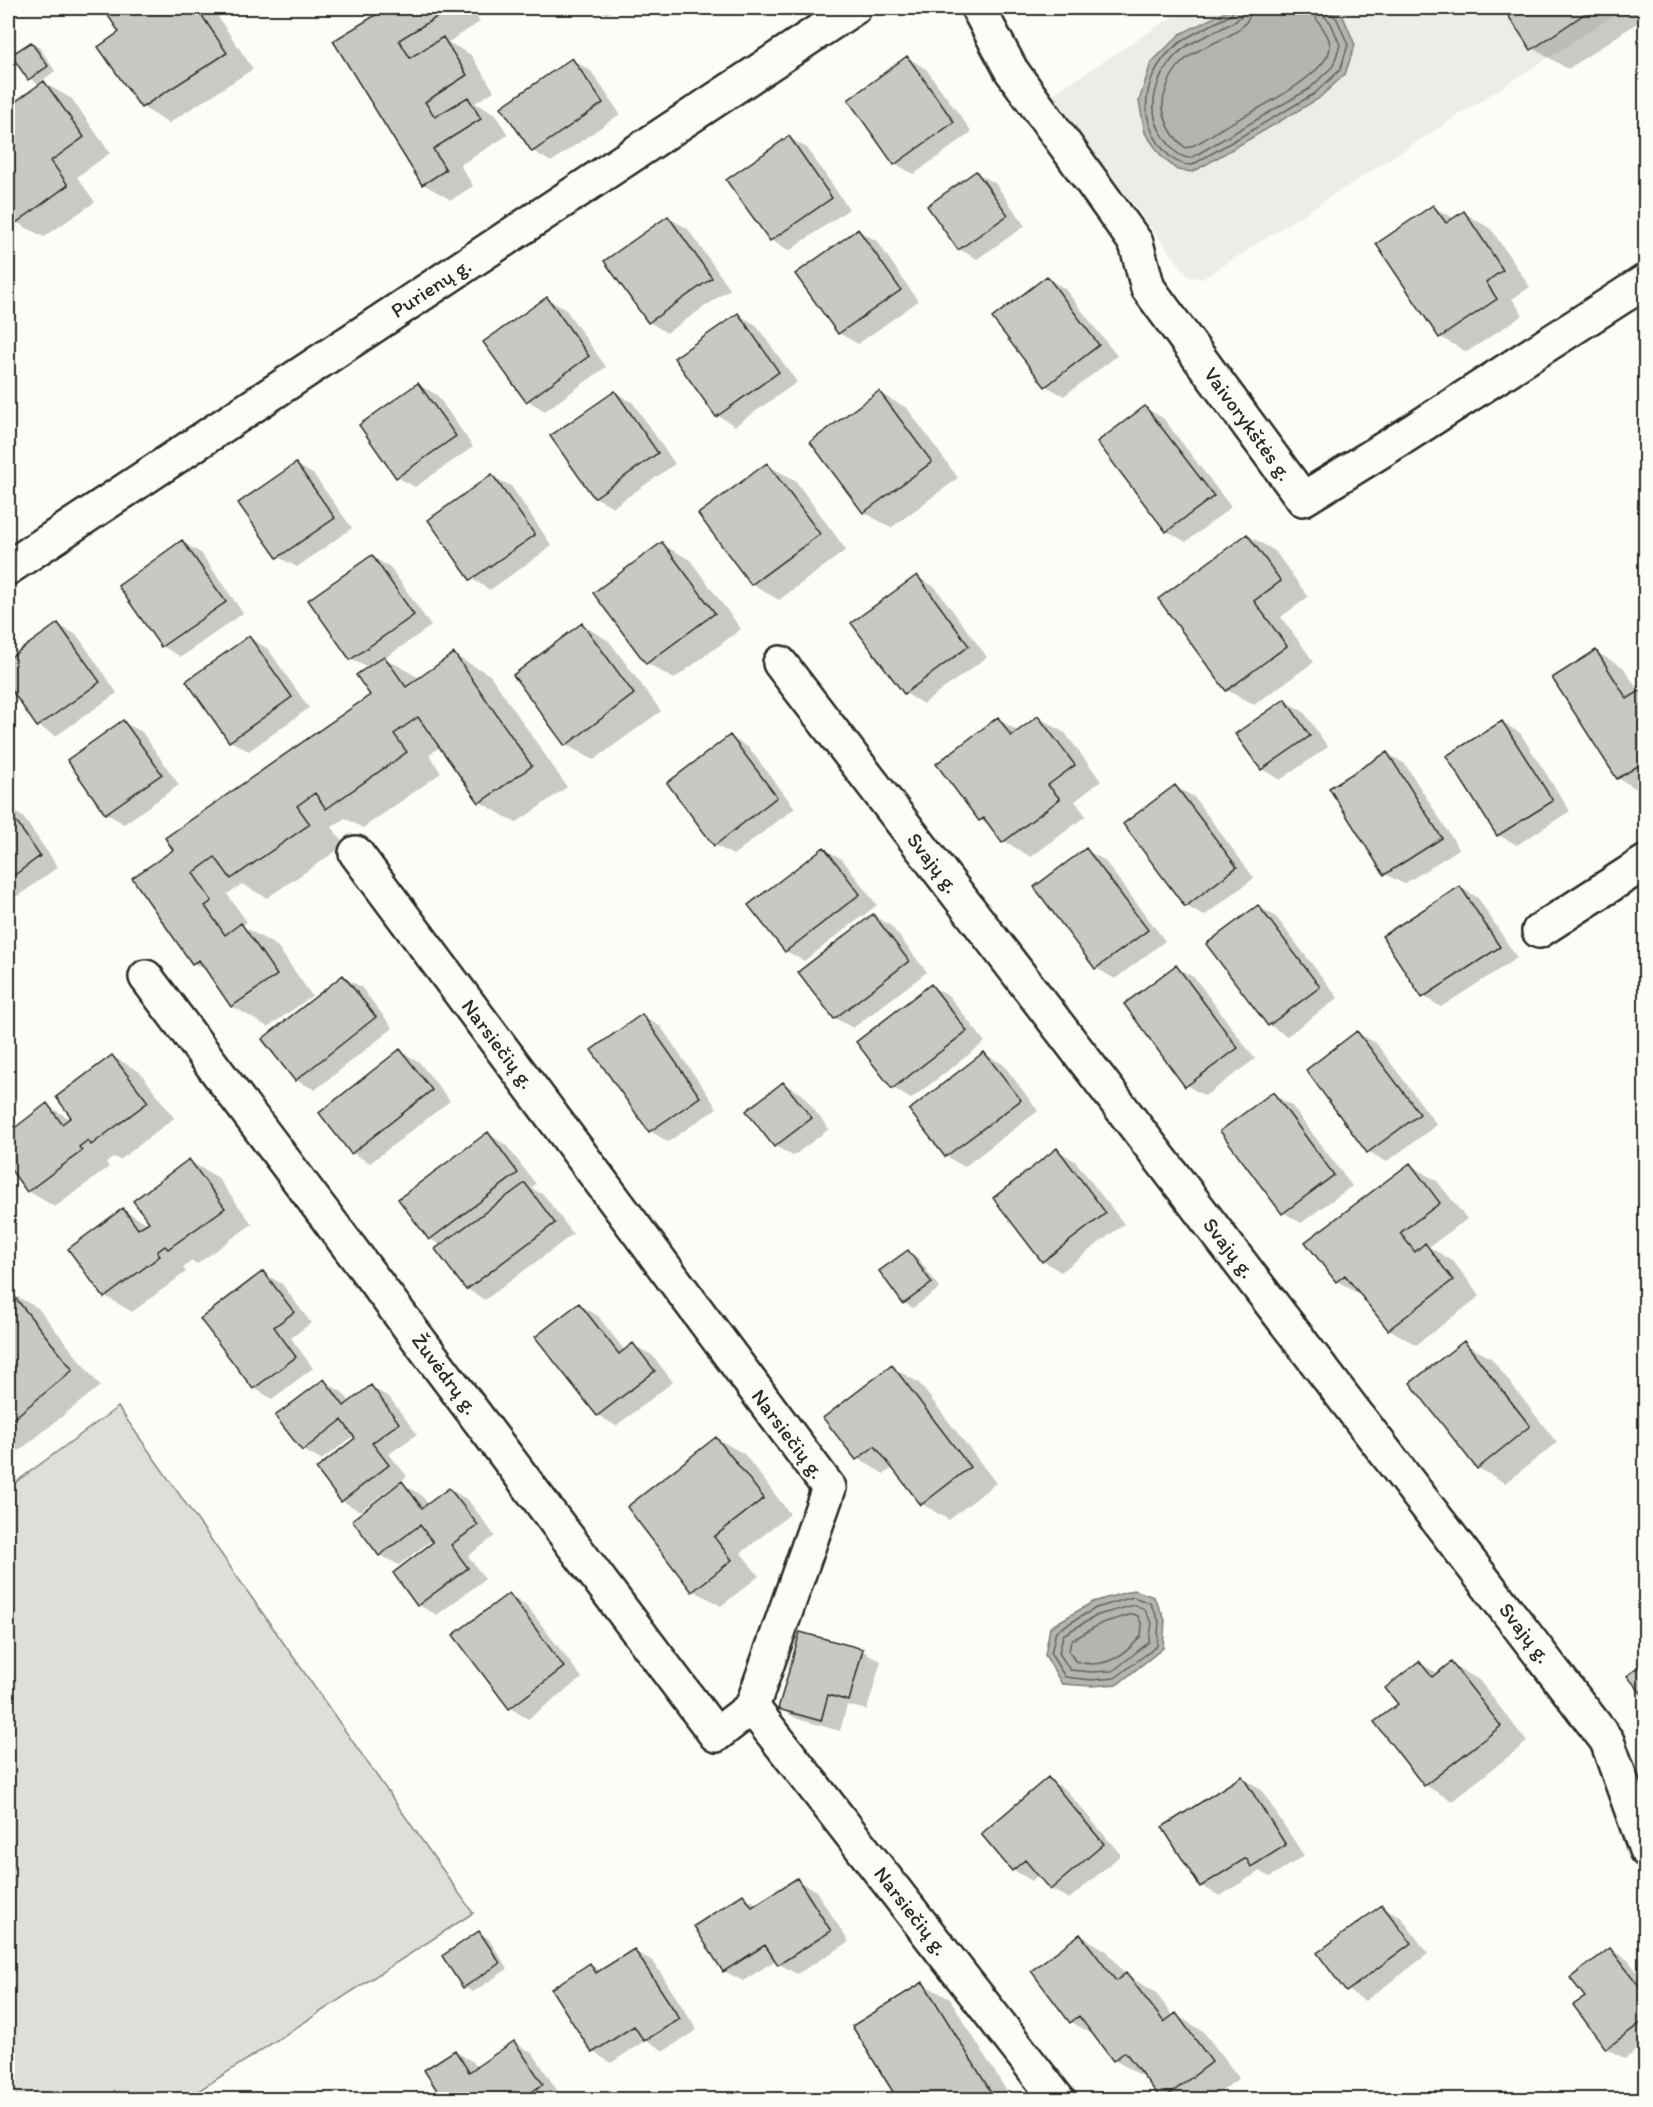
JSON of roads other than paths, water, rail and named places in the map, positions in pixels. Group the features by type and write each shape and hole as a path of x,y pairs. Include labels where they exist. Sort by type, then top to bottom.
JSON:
{"street":[{"name":"Purienų g.","path":"8,567 854,8"},
{"name":"Vaivorykštės g.","path":"978,8 1011,70 1136,243 1148,288 1303,499 1646,281"},
{"name":"Svajų g.","path":"780,663 1607,1741 1646,1850"},
{"name":"Narsiečių g.","path":"356,853 829,1488 752,1707 1058,2100"},
{"path":"1539,931 1646,862"},
{"name":"Žuvėdrų g.","path":"146,977 716,1735 752,1707"}],"water":[{"path":"1233,8 1333,8 1342,14 1355,45 1345,74 1318,99 1193,172 1177,170 1162,157 1145,133 1139,101 1151,63 1180,34"},
{"path":"1134,1590 1154,1597 1165,1620 1163,1648 1118,1684 1091,1686 1062,1684 1045,1655 1050,1627 1093,1602"}]}
